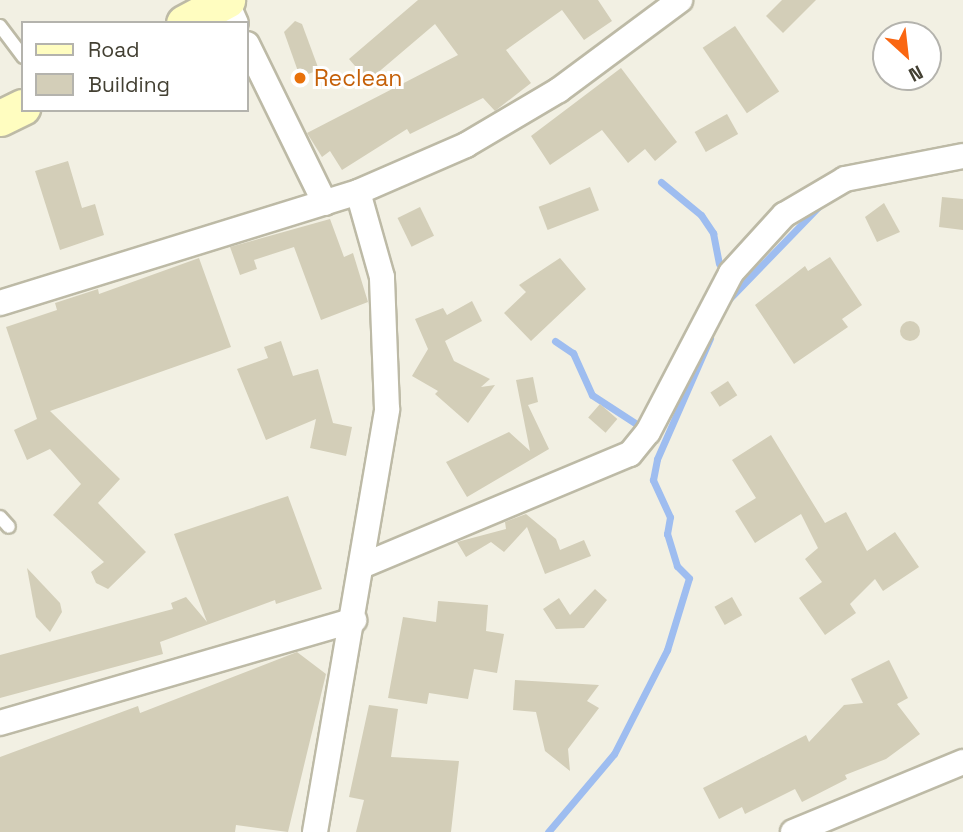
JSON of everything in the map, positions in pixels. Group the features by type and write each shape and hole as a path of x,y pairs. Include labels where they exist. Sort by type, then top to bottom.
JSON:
{"street":[{"path":"188,21 226,0 235,21"},
{"path":"0,303 358,192 466,145 559,90 680,0"},
{"path":"248,46 325,203"},
{"path":"0,118 21,108"},
{"path":"364,565 630,454 648,432 731,273 784,215 845,179 963,156"},
{"path":"315,832 379,482 389,349 382,277 358,192"},
{"path":"0,723 354,620"},
{"path":"793,832 963,762"}],"lane":[{"path":"0,26 21,54"}],"building":[{"path":"418,0 598,0 612,21 584,40 562,10 506,50 531,83 495,111 483,98 410,134 407,129 342,170 330,151 322,157 307,133 458,55 435,24 368,81 349,59"},
{"path":"782,0 816,0 783,33 766,16"},
{"path":"295,21 302,24 319,70 300,77 284,32"},
{"path":"735,26 779,91 747,113 703,48"},
{"path":"621,68 677,142 655,161 645,149 628,163 602,130 550,165 531,136"},
{"path":"727,114 738,134 706,152 695,132"},
{"path":"68,161 82,208 95,204 104,235 60,250 35,171"},
{"path":"590,187 599,210 548,230 539,207"},
{"path":"942,197 963,199 963,230 939,227"},
{"path":"884,203 900,232 877,242 865,217"},
{"path":"420,207 434,236 412,247 398,218"},
{"path":"330,219 344,257 353,253 368,302 321,320 294,247 254,260 257,269 240,275 230,247"},
{"path":"830,257 862,305 842,319 848,327 794,364 755,305 805,266 808,271"},
{"path":"199,258 231,347 50,411 120,479 98,503 146,552 108,589 96,583 91,572 104,562 53,515 81,484 50,449 27,460 14,430 37,419 6,327 57,310 55,303 98,289 99,294"},
{"path":"560,258 586,289 531,341 504,313 526,292 519,285"},
{"path":"472,301 482,321 445,341 454,361 490,379 481,387 495,385 468,423 435,394 438,391 412,376 428,349 415,319 443,308 447,315"},
{"path":"910,321 917,324 920,331 917,338 910,341 903,338 900,331 903,324"},
{"path":"281,341 293,376 318,369 333,423 352,427 346,456 310,448 316,419 266,440 237,369 268,358 264,347"},
{"path":"533,377 538,402 528,405 549,449 467,497 446,462 509,432 530,451 516,380"},
{"path":"728,381 737,395 720,407 710,392"},
{"path":"600,404 617,419 606,433 588,418"},
{"path":"771,435 825,523 846,512 867,551 895,532 919,567 883,591 875,579 850,604 856,613 825,635 799,598 822,582 805,559 818,548 801,514 755,543 735,511 756,498 732,460"},
{"path":"288,496 322,589 276,604 275,600 160,642 163,654 0,698 0,655 173,609 171,603 186,597 207,622 174,534"},
{"path":"526,514 556,539 560,550 584,540 591,556 545,574 527,527 504,552 491,542 466,557 457,542 506,529 505,522"},
{"path":"27,568 60,603 62,612 50,632 36,617"},
{"path":"595,589 607,600 584,628 556,629 543,609 559,598 570,615"},
{"path":"732,597 742,615 725,625 715,607"},
{"path":"438,601 488,605 486,631 504,634 497,673 474,669 468,699 429,693 427,704 388,698 403,617 436,622"},
{"path":"297,652 326,674 288,832 236,825 235,832 0,832 0,757 138,706 140,713"},
{"path":"889,660 908,698 897,704 920,734 886,759 845,775 847,779 802,802 795,789 745,814 742,807 719,819 703,788 806,735 809,742 844,705 863,703 851,679"},
{"path":"515,680 599,685 587,701 599,708 568,749 570,771 545,751 536,712 513,710"},
{"path":"369,705 398,709 391,757 459,761 451,832 356,832 364,800 349,797"}],"waterway":[{"path":"661,182 701,215 713,233 719,263"},
{"path":"729,299 818,207"},
{"path":"548,832 614,754 667,650 689,578 677,566 667,534 670,517 653,480 657,459 710,338"},
{"path":"555,341 573,353 592,395 638,425"}],"place":[{"name":"Reclean","path":"300,78"}]}
